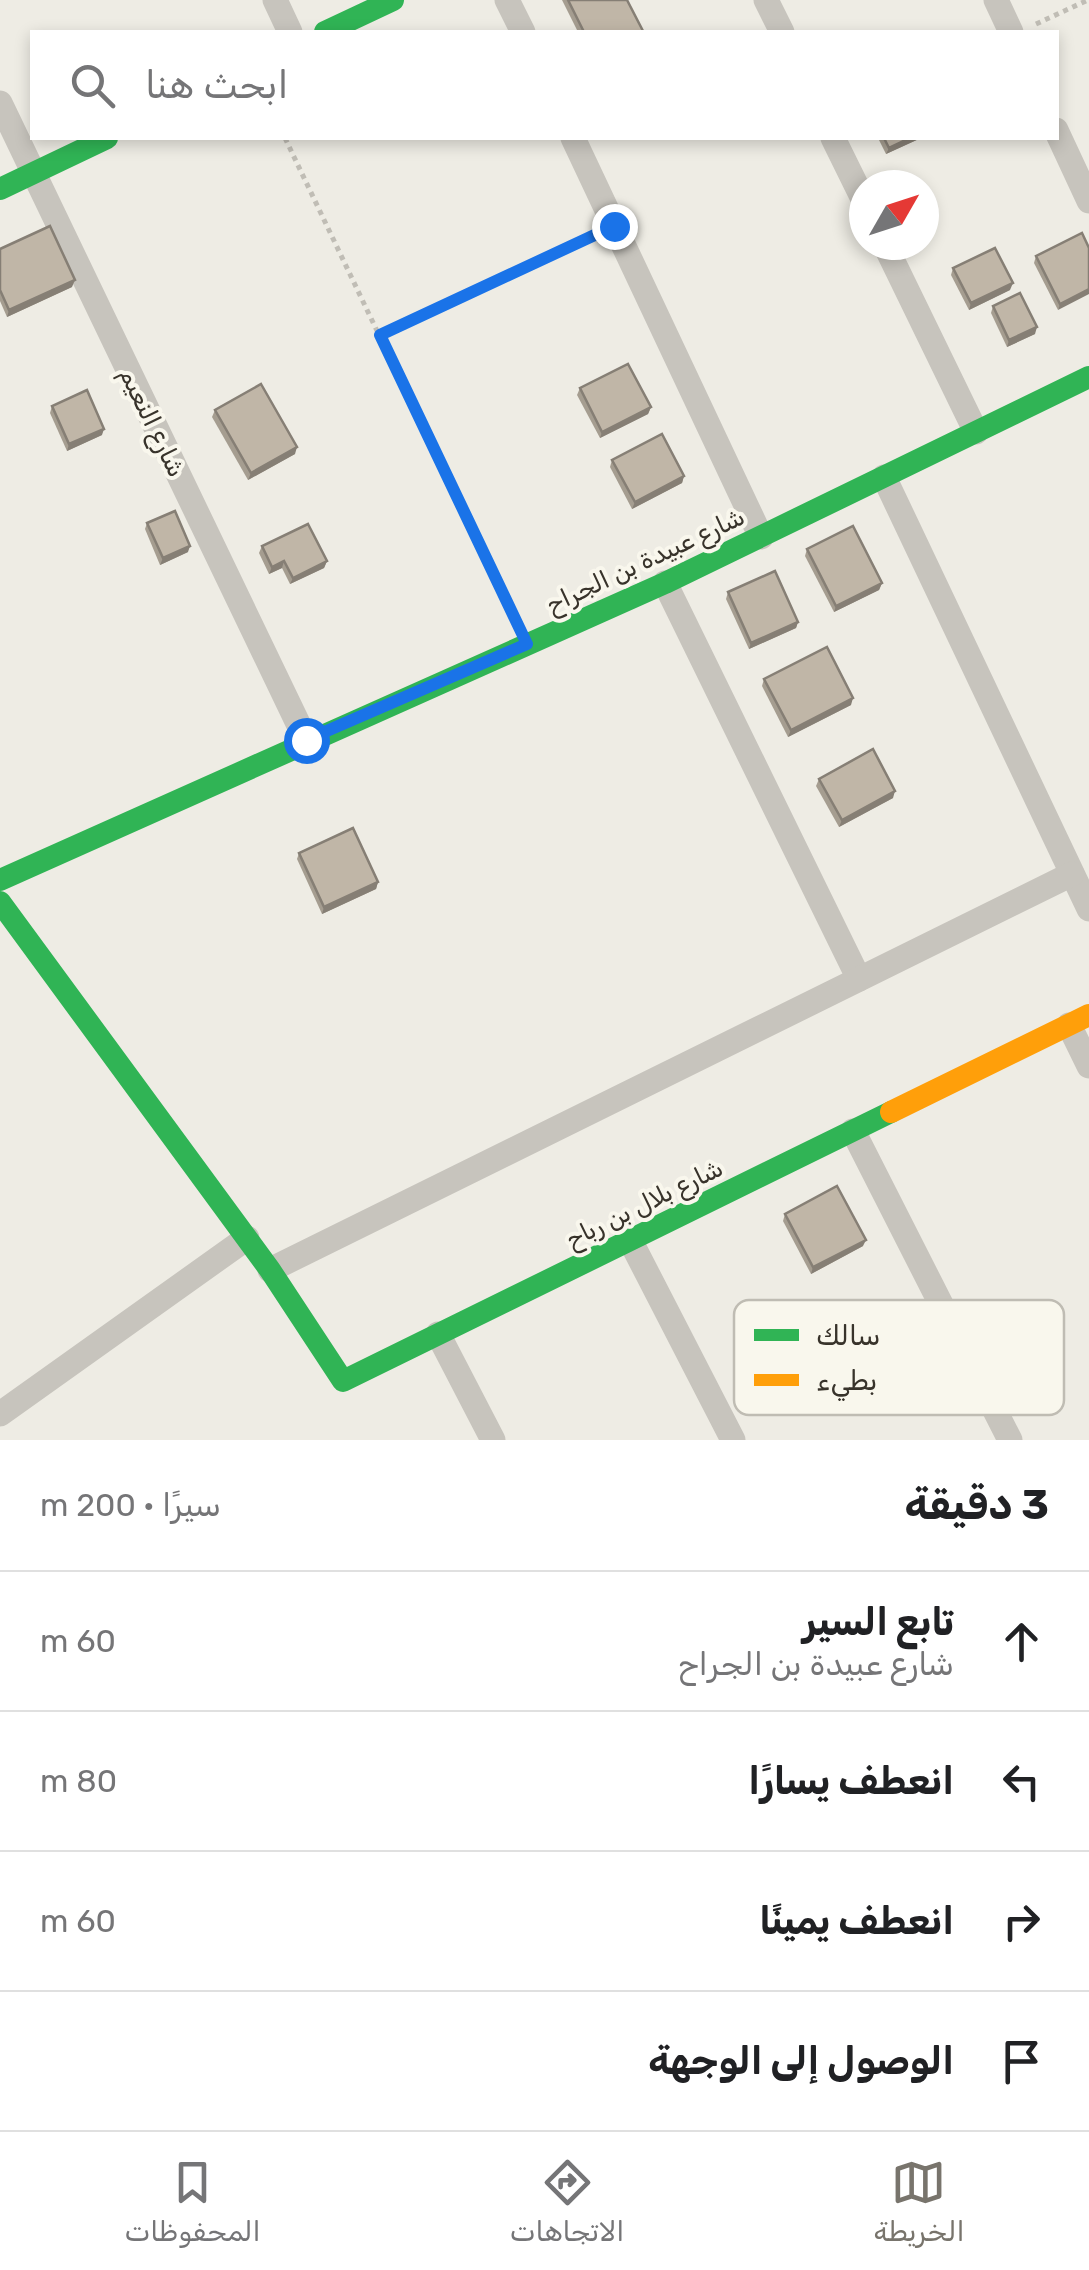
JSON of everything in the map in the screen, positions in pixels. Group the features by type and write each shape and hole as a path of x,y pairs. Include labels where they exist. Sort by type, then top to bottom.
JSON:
{"street":[{"path":"275,0 289,30"},
{"path":"329,30 393,0"},
{"path":"507,0 521,30"},
{"path":"766,0 781,30"},
{"path":"996,0 1010,30"},
{"name":"شارع النعيم","path":"0,102 306,740"},
{"path":"1059,136 1089,201"},
{"path":"0,189 103,140"},
{"path":"573,140 762,536"},
{"path":"834,140 849,171"},
{"path":"892,260 976,432"},
{"name":"شارع عبيدة بن الجراح","path":"0,880 664,583 1089,377"},
{"path":"884,477 1089,909"},
{"path":"664,583 858,979"},
{"path":"0,902 270,1270 1072,874"},
{"path":"1079,1020 1089,1066"},
{"name":"شارع بلال بن رباح","path":"270,1270 343,1381 1079,1020"},
{"path":"853,1130 939,1300"},
{"path":"0,1414 246,1238"},
{"path":"630,1240 733,1440"},
{"path":"438,1334 494,1440"},
{"path":"997,1415 1010,1440"}],"path":[{"path":"1024,30 1088,0"},
{"path":"286,140 527,644"},
{"path":"380,335 614,226"}],"building":[{"path":"568,0 627,0 642,30 583,30"},
{"path":"885,140 906,140 889,148"},
{"path":"50,226 75,280 9,310 0,290 0,249"},
{"path":"1082,233 1089,248 1089,289 1060,304 1036,256"},
{"path":"995,248 1013,283 971,303 953,268"},
{"path":"1020,293 1037,327 1009,340 993,306"},
{"path":"628,364 651,407 602,432 580,388"},
{"path":"261,384 297,447 251,473 215,410"},
{"path":"87,390 104,429 69,444 52,406"},
{"path":"662,434 684,476 635,502 612,460"},
{"path":"175,511 190,546 163,558 147,523"},
{"path":"308,524 327,561 293,578 284,561 272,567 262,546"},
{"path":"853,526 882,583 836,606 807,549"},
{"path":"775,571 798,622 751,643 728,592"},
{"path":"827,647 853,698 791,730 764,679"},
{"path":"873,749 895,791 842,820 819,779"},
{"path":"353,828 378,882 324,907 299,853"},
{"path":"837,1186 866,1240 813,1267 785,1214"}],"traffic: fast":[{"path":"329,30 393,0"},
{"path":"0,189 103,140"},
{"path":"0,880 665,583 1089,377"},
{"path":"0,902 270,1270 343,1381 891,1112"}],"traffic: slow":[{"path":"891,1112 1089,1015"}],"route":[{"path":"306,740 527,644 380,335 614,226"}]}
